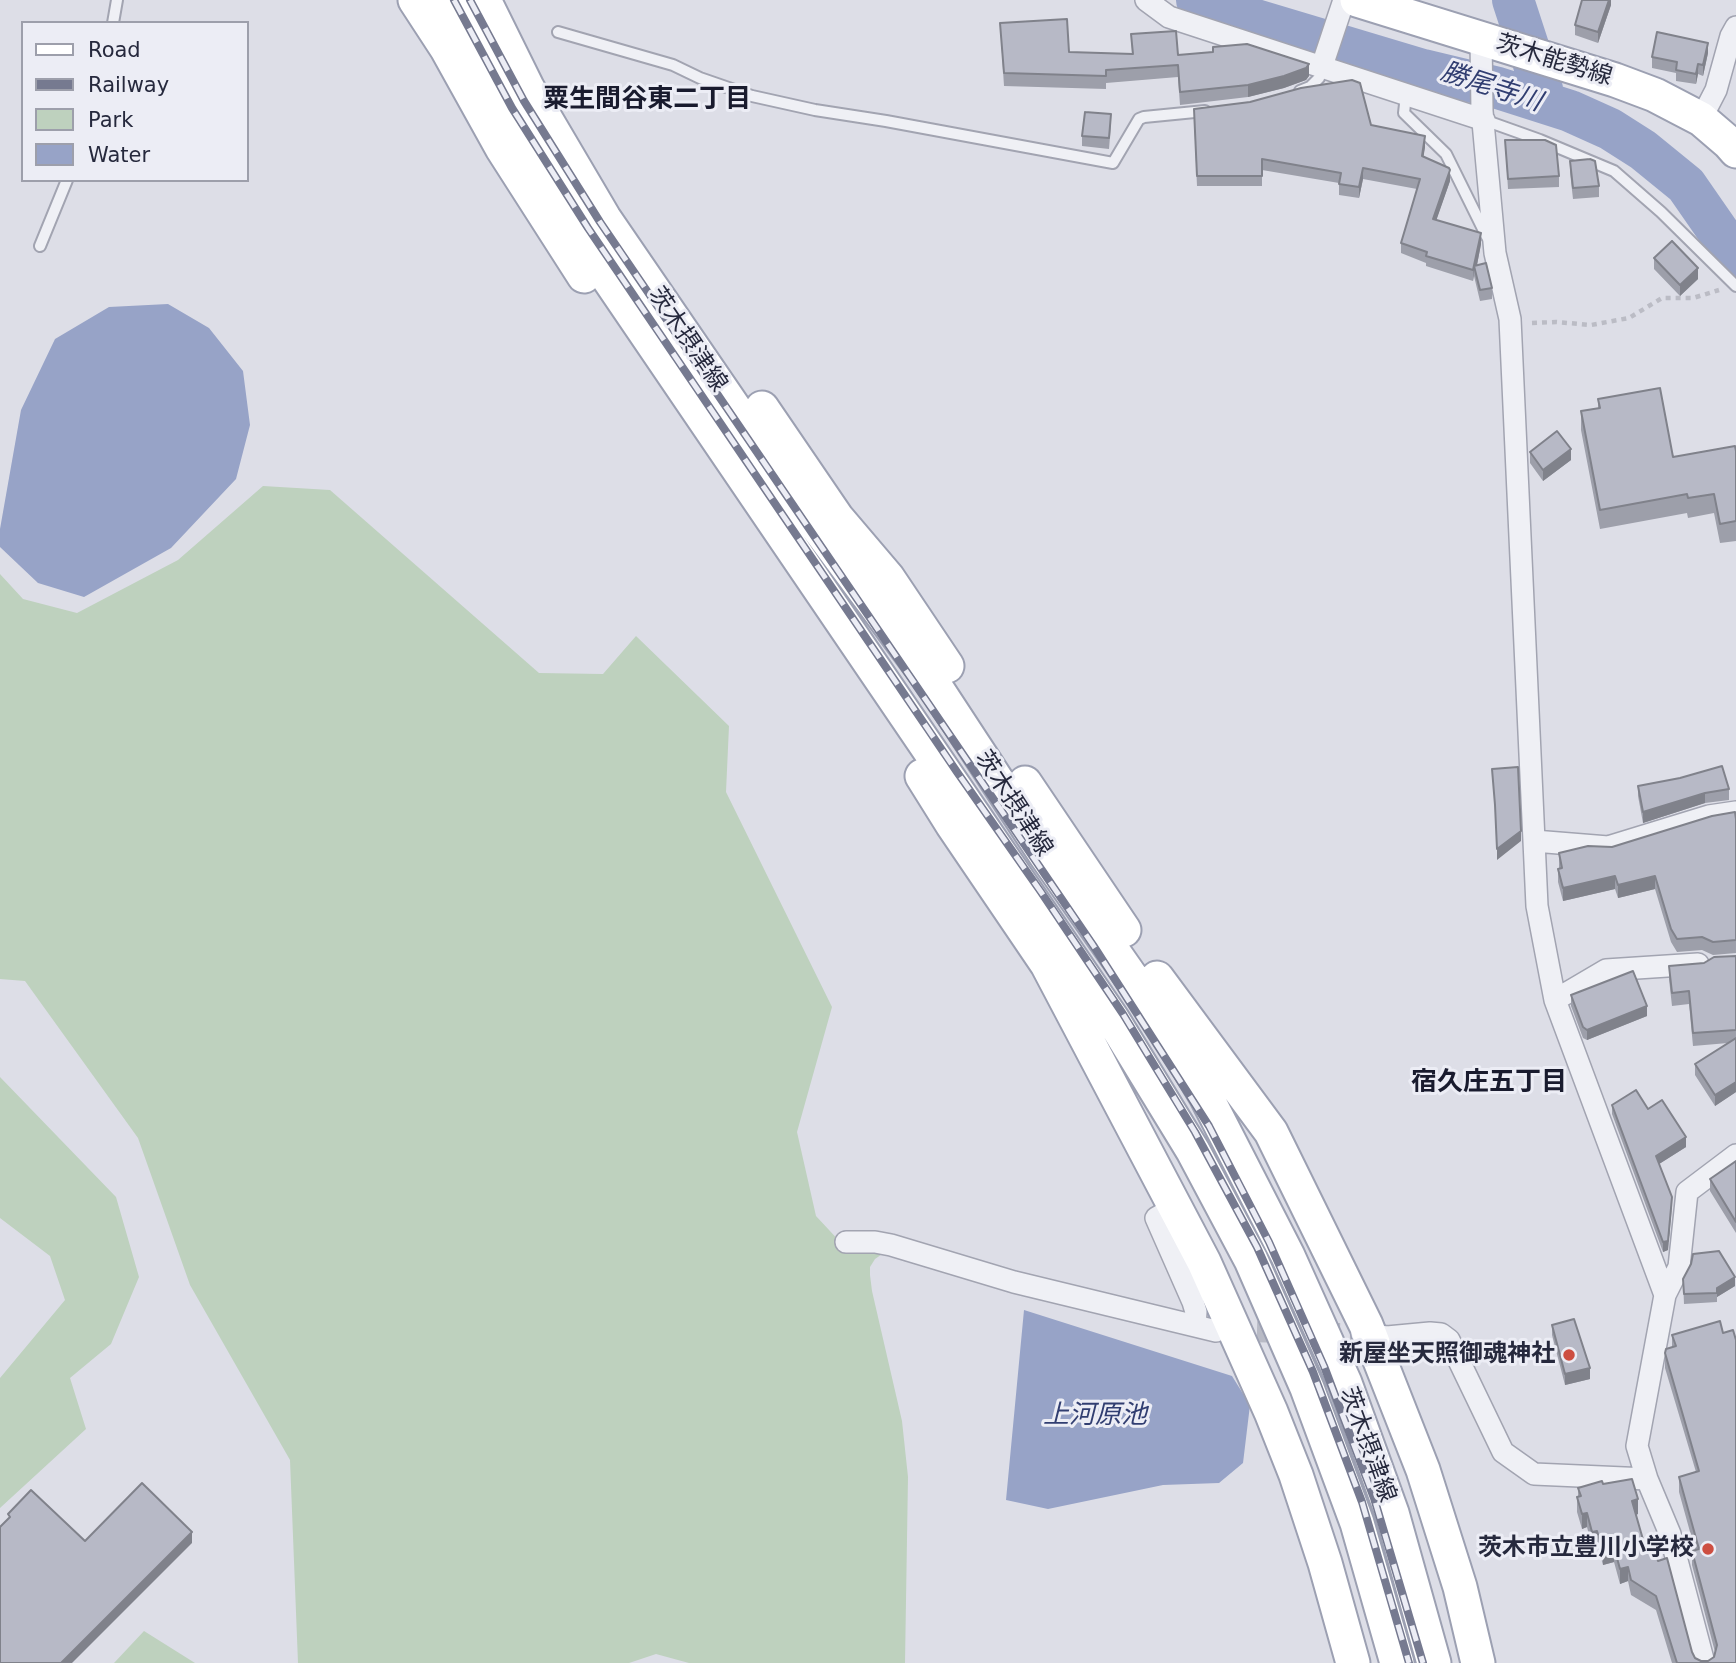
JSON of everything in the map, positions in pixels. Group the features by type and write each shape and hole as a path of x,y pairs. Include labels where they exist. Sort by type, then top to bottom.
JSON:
{"main road":[{"path":"415,0 447,49 496,138 559,239 893,729 952,824 1047,964 1142,1119 1158,1176 1219,1293 1296,1475 1325,1563 1353,1663"},
{"name":"茨木摂津線","path":"449,0 505,109 579,226 585,244 1036,904 1114,1020 1169,1109 1219,1198 1272,1306 1338,1468 1398,1663"},
{"name":"茨木摂津線","path":"484,0 528,89 604,218 793,494 865,590 989,766 1045,855 1157,1014 1206,1096 1289,1256 1345,1383 1392,1513 1437,1663"},
{"path":"506,0 536,61 618,196 837,518 888,578 1227,1082 1270,1132 1286,1158 1423,1470 1460,1587 1478,1663"},
{"name":"茨木能勢線","path":"1378,3 1492,46 1556,61 1655,95 1701,119 1736,151"},
{"path":"447,49 460,62 569,230 585,244"},
{"path":"762,408 792,467 865,590"},
{"path":"1227,1082 1327,1289 1371,1391 1432,1583 1437,1622 1437,1663"},
{"path":"1158,1176 1173,1170 1182,1175 1248,1306 1333,1506 1375,1584"}],"street":[{"path":"1146,0 1169,17 1406,95 1483,115"},
{"path":"1322,66 1343,0"},
{"path":"1701,119 1716,90 1736,27"},
{"path":"1492,46 1483,115 1495,253 1510,320 1537,906 1555,1000 1665,1295"},
{"path":"1534,841 1608,847 1709,816 1736,812"},
{"path":"1555,1000 1606,970 1708,963"},
{"path":"1704,1663 1670,1534 1647,1479 1637,1446 1665,1295 1679,1268 1687,1192 1736,1155"},
{"path":"1175,1207 1156,1218 1194,1302 1195,1325"},
{"path":"846,1242 891,1245 1014,1282 1216,1331"},
{"path":"1365,1335 1387,1337 1430,1333 1441,1334 1449,1340 1503,1452 1534,1474 1647,1479"}],"lane":[{"path":"113,21 117,0"},
{"path":"558,32 673,65 700,78 752,96 815,110 1113,163 1139,119 1213,110"},
{"path":"1286,96 1310,87 1319,78 1322,66"},
{"path":"1406,95 1404,113 1446,154 1495,253"},
{"path":"1483,115 1614,171 1661,212 1736,286"},
{"path":"40,246 66,182"}],"path":[{"path":"1510,320 1591,325 1629,318 1662,299 1693,298 1736,286"}],"green space":[{"path":"263,486 330,490 539,673 603,674 636,636 729,726 726,792 832,1007 797,1132 816,1216 843,1245 888,1250 875,1259 870,1267 870,1275 902,1421 908,1477 905,1663 689,1663 656,1654 629,1663 298,1663 290,1460 190,1285 138,1138 25,981 0,979 0,574 23,599 77,613 178,560"},
{"path":"0,1077 116,1197 139,1277 111,1344 70,1378 86,1429 0,1508 0,1378 65,1300 50,1256 0,1218"},
{"path":"144,1631 195,1663 114,1663"}],"water":[{"path":"168,304 209,328 243,371 250,425 236,479 171,548 84,597 38,583 0,547 0,529 21,410 55,339 109,307"},
{"name":"上河原池","path":"1024,1310 1232,1376 1250,1405 1243,1463 1219,1483 1163,1485 1048,1509 1006,1500"}],"building":[{"path":"1582,0 1609,0 1598,32 1575,25"},
{"path":"1067,19 1069,52 1133,54 1131,34 1176,31 1178,55 1213,52 1213,47 1247,44 1309,64 1306,68 1284,76 1248,85 1180,92 1178,65 1106,70 1106,76 1004,73 1000,23"},
{"path":"1657,32 1708,43 1703,65 1698,64 1696,74 1676,70 1677,62 1652,57"},
{"path":"1352,80 1360,83 1371,125 1425,136 1422,156 1449,168 1433,219 1481,233 1473,270 1426,256 1427,252 1401,243 1420,179 1363,168 1359,187 1339,184 1341,173 1262,159 1262,176 1197,176 1194,109 1250,102 1301,88"},
{"path":"1085,112 1111,114 1109,138 1082,136"},
{"path":"1505,140 1545,140 1556,145 1559,176 1508,179"},
{"path":"1570,161 1595,161 1599,186 1573,188"},
{"path":"1672,241 1698,268 1680,285 1654,258"},
{"path":"1486,263 1492,288 1480,290 1474,266"},
{"path":"1660,388 1673,457 1735,446 1736,521 1720,524 1714,494 1688,498 1687,494 1600,510 1581,411 1600,408 1598,399"},
{"path":"1557,431 1571,449 1543,470 1530,452"},
{"path":"1722,766 1729,789 1705,793 1643,812 1638,786"},
{"path":"1518,767 1521,831 1497,849 1492,769"},
{"path":"1735,812 1736,940 1713,942 1702,937 1677,939 1671,929 1655,876 1618,885 1615,876 1563,888 1558,869 1562,868 1559,853 1588,846 1612,847 1712,816"},
{"path":"1736,956 1736,1030 1693,1033 1689,991 1672,993 1669,966 1704,963 1714,957"},
{"path":"1633,971 1647,1006 1587,1030 1583,1027 1571,995"},
{"path":"1736,1038 1736,1082 1715,1095 1695,1064"},
{"path":"1636,1090 1648,1109 1662,1100 1686,1137 1656,1156 1672,1197 1668,1241 1663,1242 1612,1105"},
{"path":"1736,1161 1736,1222 1710,1179"},
{"path":"1719,1251 1735,1277 1717,1288 1717,1293 1684,1294 1683,1279 1693,1254"},
{"path":"1574,1319 1590,1368 1565,1374 1552,1325"},
{"name":"茨木市立豊川小学校","path":"1720,1321 1723,1333 1733,1330 1736,1340 1736,1663 1677,1663 1656,1596 1631,1580 1628,1567 1620,1569 1614,1547 1603,1551 1597,1531 1592,1532 1587,1513 1582,1514 1577,1497 1581,1496 1578,1488 1602,1481 1603,1484 1632,1479 1638,1499 1632,1501 1644,1543 1653,1541 1658,1561 1667,1558 1692,1652 1695,1658 1701,1661 1714,1657 1717,1645 1692,1551 1699,1549 1679,1477 1699,1471 1665,1353 1666,1349 1676,1346 1672,1335"},
{"path":"142,1483 192,1532 61,1663 0,1663 0,1527 10,1517 8,1514 31,1490 85,1541"}],"waterway":[{"name":"勝尾寺川","path":"1197,0 1423,70 1498,88 1570,111 1610,129 1643,150 1686,185 1736,257"},
{"path":"1513,0 1542,89"}],"tunnel":[{"path":"1226,1331 1360,1334"}],"railway":[{"path":"454,0 512,108 588,228 1123,1014 1195,1132 1257,1247 1313,1372 1362,1502 1409,1663"},
{"path":"470,0 524,101 600,222 1093,945 1209,1126 1269,1242 1324,1366 1374,1498 1423,1663"}],"place":[{"name":"新屋坐天照御魂神社","path":"1569,1355"},
{"name":"茨木市立豊川小学校","path":"1708,1549"}],"district":[{"name":"粟生間谷東二丁目","path":"647,100"},
{"name":"宿久庄五丁目","path":"1489,1083"}]}
